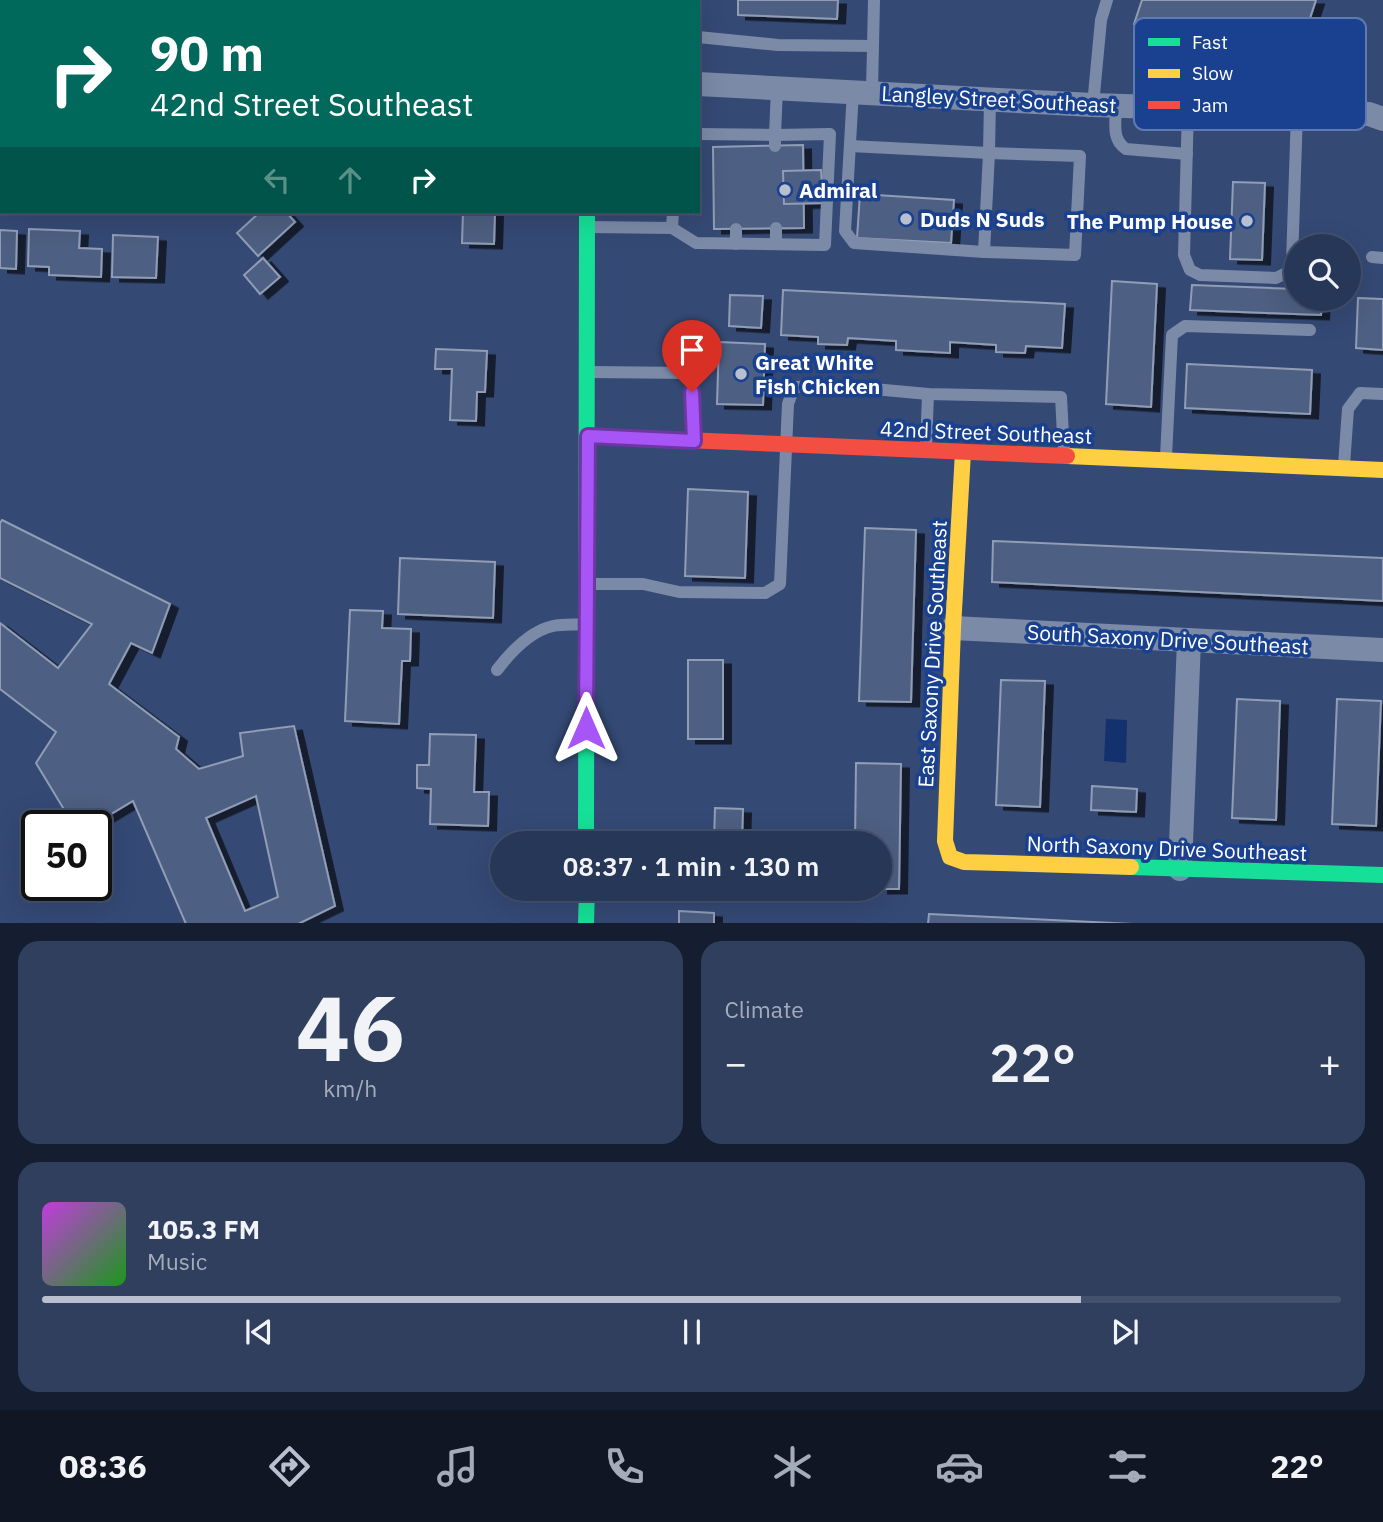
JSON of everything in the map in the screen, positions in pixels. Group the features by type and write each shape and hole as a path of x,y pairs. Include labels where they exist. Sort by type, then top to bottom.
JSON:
{"street":[{"name":"Langley Street Southeast","path":"700,84 1134,107"},
{"name":"Langley Street Southeast","path":"1366,114 1383,120"},
{"path":"586,831 587,220"},
{"name":"42nd Street Southeast","path":"588,436 1383,470"},
{"name":"East Saxony Drive Southeast","path":"950,857 945,841 963,452"},
{"name":"South Saxony Drive Southeast","path":"953,628 1383,650"},
{"path":"1180,869 1189,640"},
{"name":"North Saxony Drive Southeast","path":"950,857 964,862 1383,875"},
{"path":"586,923 587,901"}],"lane":[{"path":"850,146 1080,156 1075,255 854,243 845,231 850,146 873,47 874,0"},
{"path":"1107,0 1101,20 1104,106 1116,139 1126,149 1187,154"},
{"path":"700,37 778,46 873,47"},
{"path":"775,140 776,88"},
{"path":"984,252 990,99"},
{"path":"1188,130 1184,255 1190,270 1200,275 1276,278 1289,272 1292,262 1296,130"},
{"path":"587,220 672,228 696,243 825,245 830,134 775,140 734,140 700,134"},
{"path":"672,228 673,214"},
{"path":"776,228 776,244"},
{"path":"736,229 736,244"},
{"path":"1166,461 1172,335 1185,326 1310,330"},
{"path":"587,373 692,373 694,441"},
{"path":"586,584 643,583 679,592 765,593 780,584 788,404 794,387 841,386 928,394 1062,397 1064,456"},
{"path":"1344,468 1348,408 1360,393 1383,394"},
{"path":"925,451 928,394"},
{"path":"497,670 507,657 538,632 552,626 586,624"}],"water":[{"path":"1106,719 1127,720 1126,763 1104,761"}],"building":[{"path":"738,0 838,0 837,19 738,15"},
{"path":"1142,0 1316,0 1310,18 1136,18"},
{"path":"803,145 804,228 714,229 713,147"},
{"path":"821,170 823,203 784,204 783,171"},
{"name":"The Pump House","path":"1233,182 1265,183 1262,260 1230,259"},
{"name":"Duds N Suds","path":"860,194 954,200 951,243 857,238"},
{"path":"258,214 288,214 295,222 258,256 237,233"},
{"path":"463,214 495,214 494,244 462,243"},
{"path":"29,229 80,231 79,248 102,249 101,277 49,275 49,267 28,266"},
{"path":"0,230 17,231 16,269 0,268"},
{"path":"113,235 158,237 156,278 112,277"},
{"path":"263,258 280,277 260,294 244,275"},
{"path":"1112,281 1157,284 1151,407 1106,404"},
{"path":"1192,285 1284,289 1284,311 1321,311 1321,315 1190,310"},
{"path":"783,290 1065,304 1062,348 1026,346 1025,353 996,352 996,345 950,342 950,353 896,350 896,341 848,338 847,345 818,344 818,337 781,335"},
{"path":"730,295 763,296 761,328 729,326"},
{"path":"1361,298 1383,299 1383,350 1356,348 1357,311 1361,311"},
{"name":"Great White Fish Chicken","path":"719,342 765,344 763,405 717,404"},
{"path":"436,349 487,351 485,392 477,392 476,421 450,420 452,369 435,369"},
{"path":"1187,364 1312,370 1310,414 1185,408"},
{"path":"688,489 748,492 745,578 685,576"},
{"path":"2,520 170,604 152,653 131,643 109,684 179,737 176,749 199,769 243,756 240,733 294,726 335,906 300,923 186,923 133,801 112,814 112,810 64,810 36,763 56,732 0,689 0,623 58,668 92,624 0,578","holes":["256,796 278,897 245,911 206,818"]},
{"path":"865,528 916,530 911,702 859,701"},
{"path":"993,541 1383,558 1383,601 992,582"},
{"path":"400,558 495,562 493,618 398,614"},
{"path":"350,610 383,611 382,628 411,629 410,661 402,661 399,724 345,721"},
{"path":"688,660 723,660 723,739 688,739"},
{"path":"1001,680 1045,681 1040,807 996,805"},
{"path":"1237,699 1280,701 1276,820 1232,818"},
{"path":"1337,699 1381,701 1376,826 1332,824"},
{"path":"430,734 476,735 474,792 489,792 488,826 430,824 431,789 417,788 417,765 429,765"},
{"path":"856,763 901,764 899,889 892,889 892,831 855,831"},
{"path":"1092,786 1137,789 1136,812 1091,810"},
{"path":"715,808 743,809 742,831 714,831"},
{"path":"679,911 714,913 714,923 679,923"},
{"path":"929,914 1113,923 928,923"}],"traffic: fast":[{"path":"586,831 587,214"},
{"path":"1131,867 1383,875"},
{"path":"586,923 587,901"}],"traffic: slow":[{"path":"963,452 945,841 950,857 964,862 1131,867"},
{"path":"1067,456 1383,470"}],"traffic: jam":[{"path":"588,436 1067,456"}],"place":[{"name":"Admiral","path":"785,190"},
{"name":"Duds N Suds","path":"906,219"},
{"name":"The Pump House","path":"1247,221"},
{"name":"Great White Fish Chicken","path":"741,374"}],"route":[{"path":"586,728 588,436 694,441 692,392"}]}
